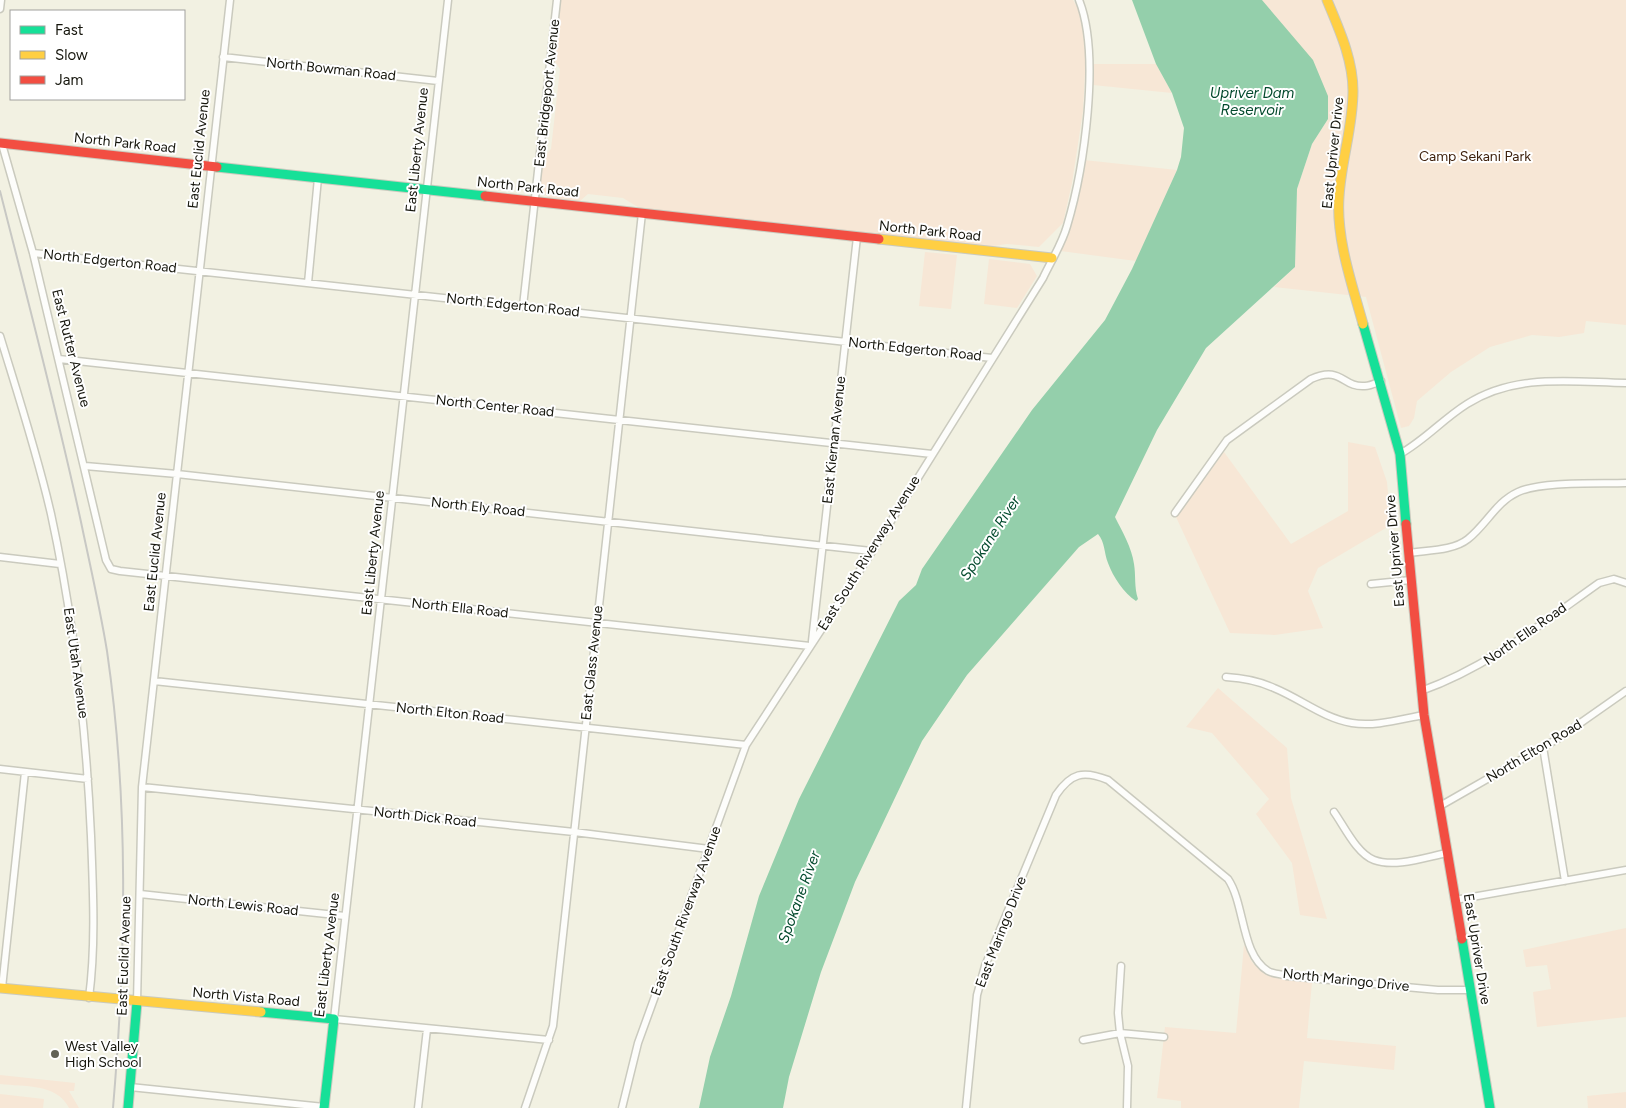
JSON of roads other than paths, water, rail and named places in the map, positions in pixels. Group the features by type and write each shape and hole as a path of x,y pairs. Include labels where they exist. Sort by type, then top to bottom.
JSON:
{"street":[{"path":"0,9 1,0"},
{"name":"East Euclid Avenue","path":"128,1108 137,1002 140,894 139,827 142,787 230,0"},
{"name":"East Liberty Avenue","path":"324,1107 448,0"},
{"name":"East Bridgeport Avenue","path":"523,306 557,0"},
{"name":"East South Riverway Avenue","path":"622,1108 638,1044 746,745 1043,278 1066,228 1076,187 1087,111 1090,54 1088,31 1079,0"},
{"name":"East Upriver Drive","path":"1326,0 1342,35 1349,61 1353,90 1350,128 1339,197 1340,226 1351,279 1400,454 1424,715 1490,1108"},
{"name":"North Bowman Road","path":"224,57 438,81"},
{"name":"North Park Road","path":"1,140 318,178 1052,258"},
{"name":"East Rutter Avenue","path":"1,140 33,253 106,560 111,569"},
{"path":"308,282 318,178"},
{"name":"East Glass Avenue","path":"525,1108 553,1026 642,213"},
{"name":"East Kiernan Avenue","path":"811,644 857,237"},
{"name":"North Edgerton Road","path":"33,253 992,358"},
{"name":"East Utah Avenue","path":"0,336 2,351 33,442 60,564 78,670 88,779 93,887 90,998"},
{"name":"North Center Road","path":"59,359 932,454"},
{"path":"1174,513 1227,440 1311,379 1322,374 1336,374 1353,384 1364,386 1381,381"},
{"path":"1400,454 1421,442 1466,404 1503,386 1531,382 1626,383"},
{"name":"North Ely Road","path":"85,466 177,474 871,551"},
{"path":"1408,553 1452,546 1467,540 1505,499 1521,491 1546,486 1626,483"},
{"path":"0,557 60,564"},
{"name":"North Ella Road","path":"111,569 597,623 811,644"},
{"name":"North Ella Road","path":"1421,691 1454,679 1485,663 1598,583 1614,579 1626,583"},
{"path":"1371,584 1411,580"},
{"path":"1226,677 1245,678 1275,688 1334,719 1353,723 1374,723 1424,715"},
{"name":"North Elton Road","path":"154,681 746,745"},
{"name":"North Elton Road","path":"1440,806 1543,747 1626,691"},
{"path":"1543,747 1565,881"},
{"path":"0,769 88,779"},
{"path":"1,988 25,772"},
{"name":"North Maringo Drive","path":"1080,775 1096,775 1108,780 1228,879 1238,896 1248,941 1255,958 1268,971 1287,976 1438,990 1470,990"},
{"name":"East Maringo Drive","path":"966,1108 977,995 985,966 1056,795 1066,780 1080,775"},
{"name":"North Dick Road","path":"142,787 574,832 709,849"},
{"path":"1334,812 1360,849 1373,860 1393,862 1448,853"},
{"path":"1455,900 1626,870"},
{"name":"North Lewis Road","path":"140,894 345,916"},
{"path":"1121,966 1118,1013 1120,1033 1128,1066 1127,1108"},
{"name":"North Vista Road","path":"1,988 90,998 549,1040"},
{"path":"418,1108 427,1029"},
{"path":"1083,1040 1120,1033 1164,1037"},
{"path":"130,1087 324,1107"}],"water":[{"name":"Upriver Dam Reservoir","path":"1132,0 1262,0 1313,60 1328,96 1328,119 1312,144 1297,189 1295,267 1206,348 1157,430 1115,517 1133,558 1138,599 1136,601 1132,598 1116,579 1098,534 1079,547 967,675 922,741 855,882 821,972 789,1077 783,1108 699,1108 710,1057 731,996 759,896 799,799 899,601 916,585 922,569 1032,410 1105,320 1132,269 1177,170 1181,157 1184,128 1172,93 1156,64"}],"railway":[{"path":"0,191 72,480 107,651 119,765 123,879 121,993 113,1108"}],"place":[{"name":"West Valley High School","path":"55,1054"}],"park label":[{"name":"Camp Sekani Park","path":"1475,156"}],"water label":[{"name":"Spokane River","path":"990,538"},
{"name":"Spokane River","path":"799,897"}]}
